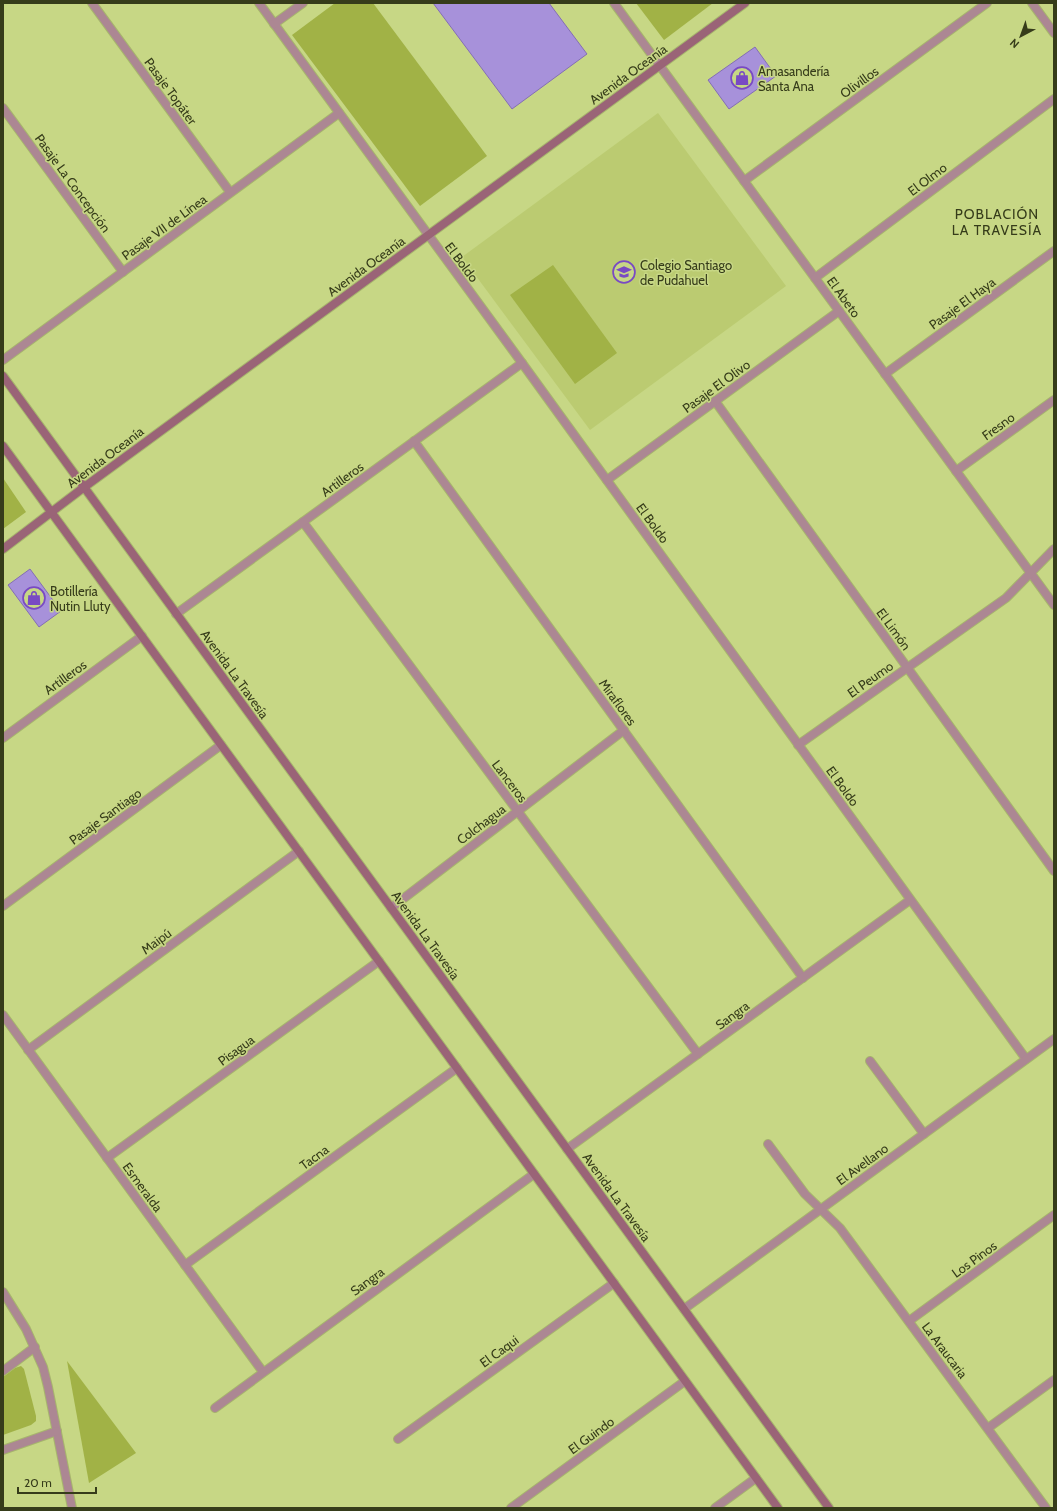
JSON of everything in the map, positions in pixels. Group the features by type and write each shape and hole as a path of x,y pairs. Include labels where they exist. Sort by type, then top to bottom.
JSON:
{"street":[{"name":"Pasaje Topáter","path":"92,3 230,192"},
{"name":"El Boldo","path":"259,3 607,480 1026,1059"},
{"path":"274,24 303,3"},
{"name":"El Abeto","path":"614,3 1054,605"},
{"name":"Avenida Oceanía","path":"3,549 83,488 745,3"},
{"name":"Olivillos","path":"744,181 987,3"},
{"path":"1032,3 1054,33"},
{"name":"El Olmo","path":"815,278 1054,99"},
{"name":"Pasaje La Concepción","path":"3,108 123,272"},
{"name":"Pasaje VII de Línea","path":"3,360 338,113"},
{"name":"Pasaje El Haya","path":"885,374 1054,251"},
{"name":"Pasaje El Olivo","path":"607,480 839,311"},
{"name":"Artilleros","path":"176,614 522,364"},
{"name":"Avenida La Travesía","path":"3,376 83,488 829,1508"},
{"name":"Fresno","path":"956,471 1054,400"},
{"name":"El Limón","path":"715,401 1054,871"},
{"name":"Miraflores","path":"414,441 803,978"},
{"path":"3,446 778,1508"},
{"name":"Lanceros","path":"303,522 698,1054"},
{"name":"El Peumo","path":"798,745 1006,598 1054,549"},
{"name":"Artilleros","path":"3,738 142,636"},
{"name":"Colchagua","path":"391,908 624,730"},
{"name":"Pasaje Santiago","path":"3,906 221,745"},
{"name":"Maipú","path":"28,1050 299,851"},
{"name":"Sangra","path":"567,1149 910,900"},
{"name":"Pisagua","path":"107,1158 379,961"},
{"name":"Esmeralda","path":"3,1015 263,1372"},
{"name":"El Avellano","path":"684,1309 1054,1039"},
{"path":"870,1062 924,1134"},
{"name":"Tacna","path":"185,1265 457,1068"},
{"name":"La Araucaria","path":"768,1144 805,1194 840,1228 1046,1508"},
{"name":"Sangra","path":"215,1408 534,1174"},
{"name":"Los Pinos","path":"909,1321 1054,1215"},
{"name":"El Caqui","path":"398,1438 614,1283"},
{"path":"3,1292 20,1318 35,1347 43,1367 72,1508"},
{"path":"3,1371 35,1347"},
{"path":"988,1428 1054,1380"},
{"name":"El Guindo","path":"511,1508 685,1381"},
{"path":"3,1450 57,1431"},
{"path":"715,1508 756,1478"}],"shaded area":[{"path":"335,3 373,3 487,156 420,206 292,35"},
{"path":"636,3 713,3 664,40"},
{"name":"Colegio Santiago de Pudahuel","path":"658,113 786,286 590,430 462,257"},
{"path":"553,265 617,353 575,384 510,295"},
{"path":"3,478 26,512 3,529"},
{"path":"67,1361 136,1453 89,1483"},
{"path":"21,1366 24,1369 36,1421 31,1425 3,1435 3,1377 15,1368"}],"building":[{"path":"433,3 549,3 587,54 512,109"},
{"name":"Amasandería Santa Ana","path":"755,47 776,76 729,109 708,80"},
{"name":"Botillería Nutin Lluty","path":"30,569 61,611 39,627 8,585"}],"place":[{"name":"Amasandería Santa Ana","path":"742,78"},
{"name":"Colegio Santiago de Pudahuel","path":"624,272"},
{"name":"Botillería Nutin Lluty","path":"34,598"}],"district":[{"name":"POBLACIÓN LA TRAVESÍA","path":"997,222"}]}
